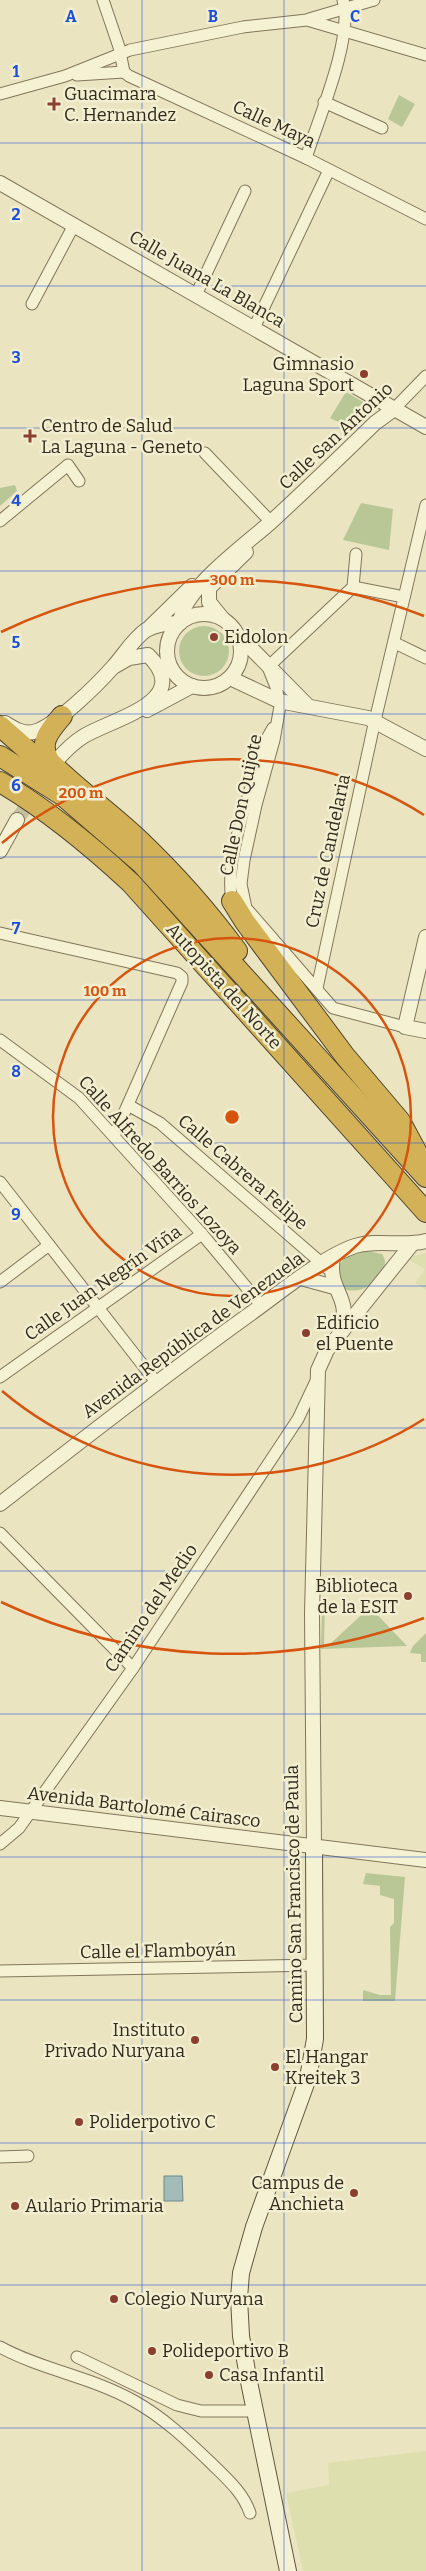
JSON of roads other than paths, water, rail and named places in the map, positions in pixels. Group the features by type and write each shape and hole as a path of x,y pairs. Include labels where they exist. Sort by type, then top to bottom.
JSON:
{"highway":[{"path":"62,716 46,737 44,754 74,785 136,838 203,905 292,1027"},
{"path":"0,726 60,778 74,785"},
{"name":"Autopista del Norte","path":"0,756 62,795 142,864 292,1027 426,1177"},
{"name":"Autopista del Norte","path":"0,782 52,815 100,854 131,883 232,993 426,1212"},
{"path":"0,796 65,841 119,890 192,968 232,993"},
{"path":"232,902 345,1056 400,1121 426,1170"}],"main road":[{"name":"Camino San Francisco de Paula","path":"288,2571 241,2336 239,2298 241,2273 254,2227 308,2078 317,2020 314,1846"}],"street":[{"path":"65,76 105,71 124,72 121,52 103,0"},
{"path":"0,94 65,76 121,52 243,27 307,20 345,5 374,0"},
{"path":"306,158 345,32 345,5"},
{"path":"307,20 426,55"},
{"name":"Calle Maya","path":"124,72 306,158 426,219"},
{"path":"324,102 382,128"},
{"path":"254,328 329,170"},
{"name":"Calle Juana La Blanca","path":"0,183 426,427"},
{"path":"196,295 246,191"},
{"path":"32,304 74,225"},
{"name":"Calle San Antonio","path":"0,720 16,730 34,732 62,716 114,666 123,652 212,566 225,559 271,522 369,429 394,409 426,376"},
{"path":"205,453 271,522"},
{"path":"0,521 68,465 79,481"},
{"name":"Cruz de Candelaria","path":"317,988 375,721 395,643 426,505"},
{"name":"Calle San Antonio","path":"222,618 209,602 209,588 260,538 271,522"},
{"path":"268,667 353,587 356,554"},
{"name":"Calle San Antonio","path":"146,631 168,623 180,623 180,614 198,588 218,569 225,559"},
{"path":"353,587 404,597"},
{"path":"56,761 83,736 134,712 156,697 162,688 168,640 180,623 196,615 205,614 222,618 232,626 238,636 309,707"},
{"path":"114,666 129,658 148,655 166,665 179,678 192,686 208,688 217,686 230,678 240,662 242,649 238,636"},
{"path":"395,643 426,658"},
{"path":"268,667 280,700"},
{"path":"230,678 280,700 375,721 426,749"},
{"path":"134,712 153,710 192,686"},
{"name":"Calle Don Quijote","path":"280,700 273,748 256,805 244,860 241,884 246,908 334,1008 405,1027"},
{"name":"Calle Don Quijote","path":"232,902 229,883 231,862 265,742 276,722"},
{"path":"0,847 9,838 14,824"},
{"path":"0,932 178,973 182,977 182,982 114,1136"},
{"path":"426,938 405,1027 426,1031"},
{"name":"Calle Alfredo Barrios Lozoya","path":"0,1040 70,1090 202,1234 262,1306"},
{"name":"Calle Cabrera Felipe","path":"128,1105 160,1123 329,1265"},
{"path":"0,1182 156,1382"},
{"name":"Calle Juan Negrín Viña","path":"0,1377 202,1234"},
{"path":"337,1337 392,1268 419,1242"},
{"name":"Avenida República de Venezuela","path":"0,1504 156,1382 301,1278 329,1265 356,1246 419,1242"},
{"path":"380,1243 388,1255 392,1268"},
{"path":"0,1282 49,1245"},
{"path":"329,1265 344,1312 337,1337"},
{"path":"301,1278 359,1297 374,1290"},
{"name":"Camino San Francisco de Paula","path":"314,1846 312,1623 317,1427 316,1381 322,1360 337,1337"},
{"name":"Camino del Medio","path":"0,1844 19,1828 133,1668 298,1419 316,1381"},
{"path":"298,1419 317,1427"},
{"path":"0,1533 133,1668"},
{"name":"Avenida Bartolomé Cairasco","path":"0,1808 426,1860"},
{"name":"Calle el Flamboyán","path":"0,1971 316,1965"},
{"path":"0,2157 28,2156"},
{"path":"0,2347 133,2400 159,2417 183,2436 226,2478 246,2502 250,2513"},
{"path":"77,2357 177,2405 202,2410 255,2411"}],"water":[{"path":"164,2176 182,2176 183,2201 164,2201"}],"tunnel":[{"path":"17,820 35,793"}],"place":[{"name":"Guacimara C. Hernandez","path":"54,104"},
{"name":"Gimnasio Laguna Sport","path":"364,374"},
{"name":"Centro de Salud La Laguna - Geneto","path":"30,436"},
{"name":"Eidolon","path":"214,637"},
{"name":"Edificio el Puente","path":"306,1333"},
{"name":"Biblioteca de la ESIT","path":"408,1596"},
{"name":"Instituto Privado Nuryana","path":"195,2040"},
{"name":"El Hangar Kreitek 3","path":"275,2067"},
{"name":"Poliderpotivo C","path":"79,2122"},
{"name":"Campus de Anchieta","path":"354,2193"},
{"name":"Aulario Primaria","path":"15,2206"},
{"name":"Colegio Nuryana","path":"114,2299"},
{"name":"Polideportivo B","path":"152,2351"},
{"name":"Casa Infantil","path":"209,2375"}]}
